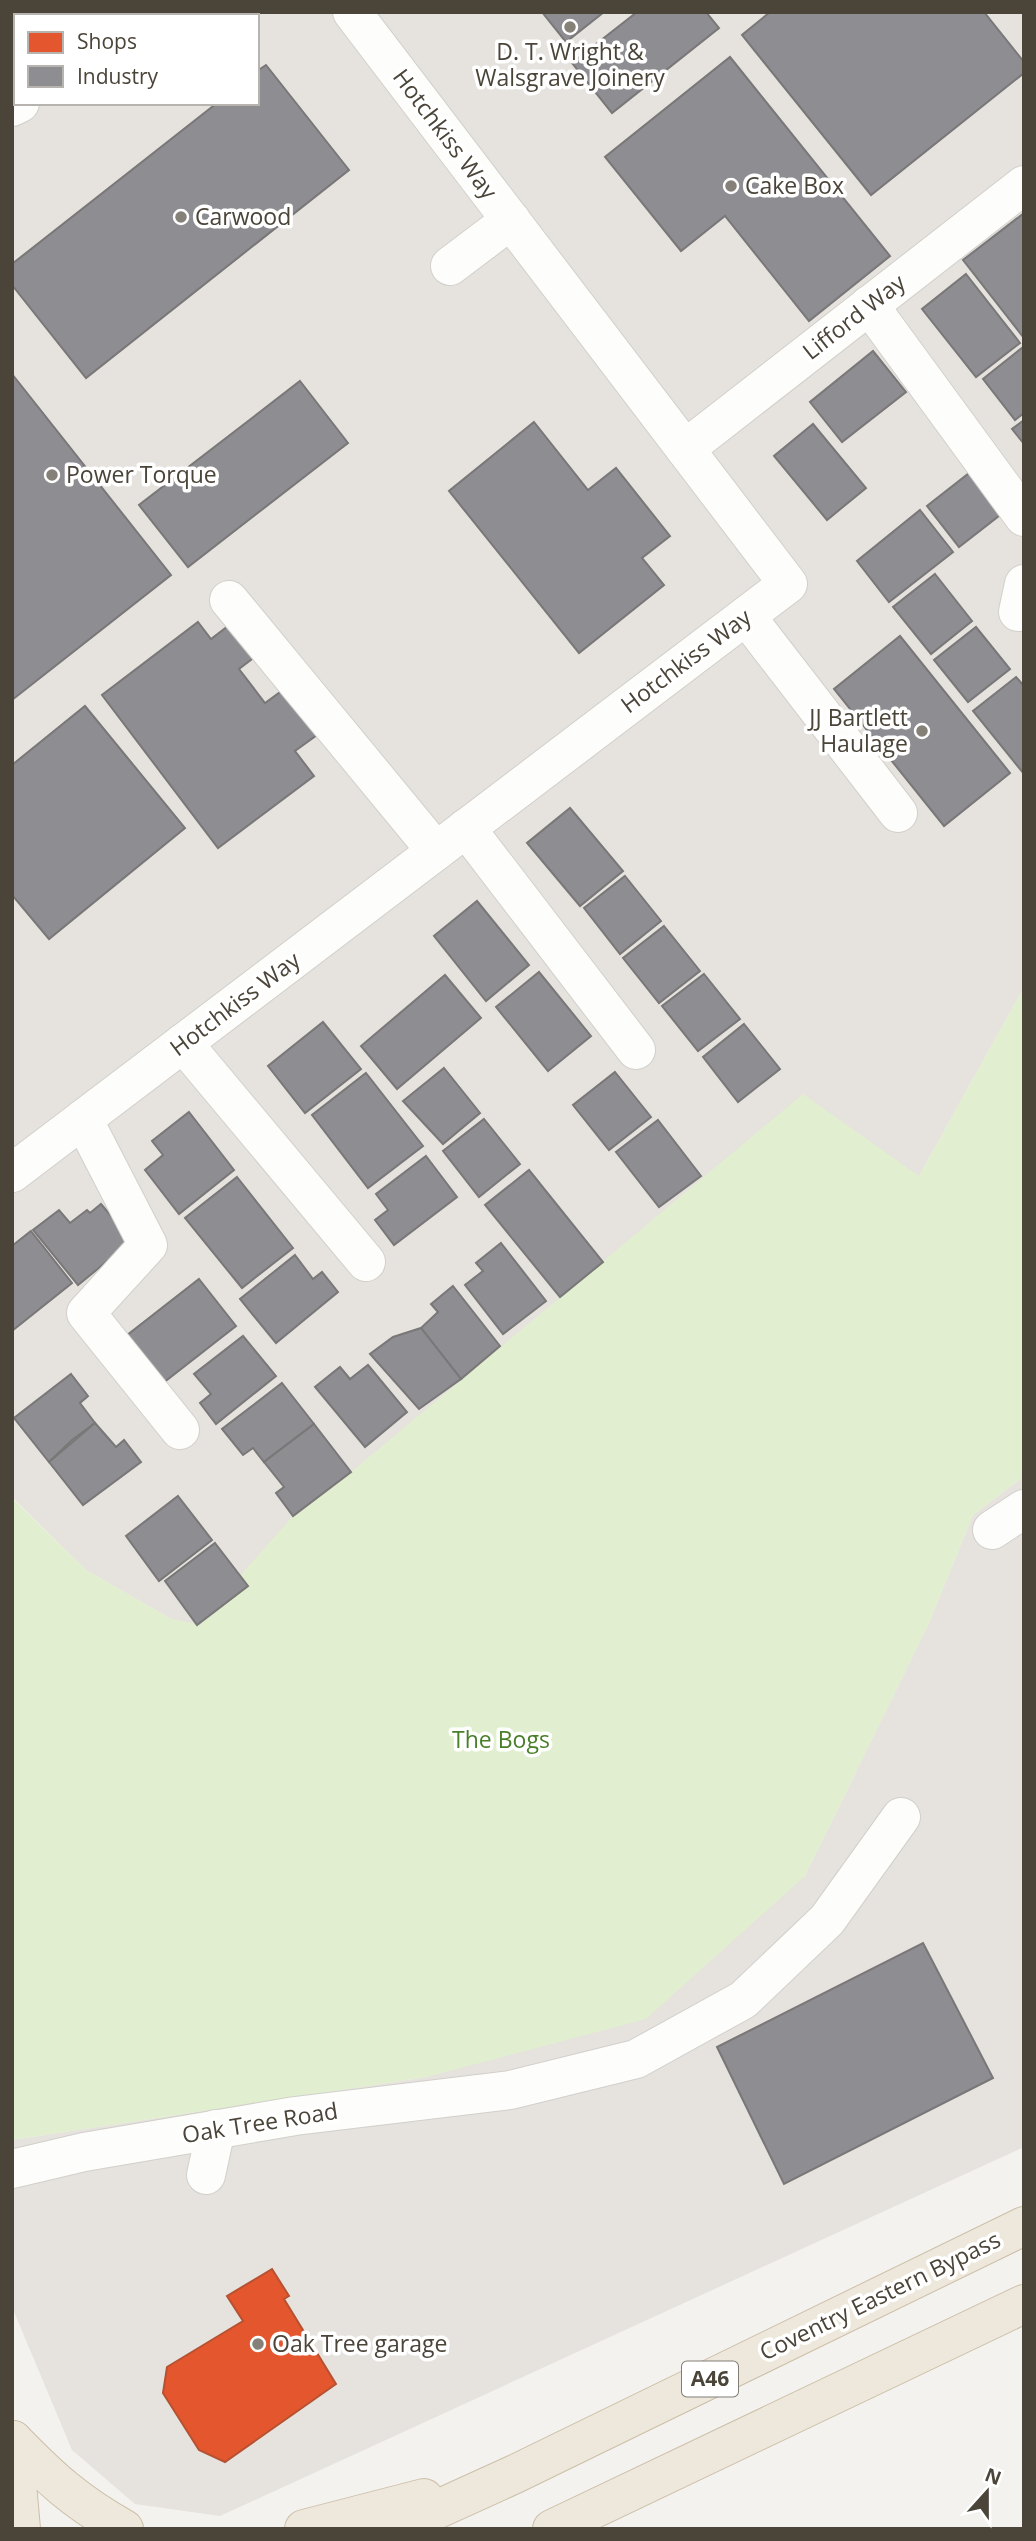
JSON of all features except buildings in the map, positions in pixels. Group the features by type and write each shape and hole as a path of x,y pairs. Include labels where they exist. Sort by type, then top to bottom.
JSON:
{"highway":[{"name":"Coventry Eastern Bypass","path":"394,2529 515,2474 1024,2226"},
{"path":"552,2529 1024,2304"},
{"path":"13,2440 21,2529"},
{"path":"13,2440 58,2486 90,2510 124,2529"},
{"path":"304,2529 515,2474"}],"street":[{"name":"Hotchkiss Way","path":"12,1173 788,584 352,12"},
{"name":"Lifford Way","path":"685,449 1024,185"},
{"path":"450,266 511,220"},
{"path":"869,305 1024,517"},
{"path":"229,600 436,851"},
{"path":"746,616 898,813"},
{"path":"467,828 636,1050"},
{"path":"183,1043 366,1262"},
{"path":"83,1119 148,1245 86,1313 180,1430"},
{"path":"992,1530 1024,1510"},
{"name":"Oak Tree Road","path":"12,2169 84,2152 295,2116 510,2090 636,2059 743,2000 827,1920 901,1817"},
{"path":"206,2175 216,2129"},
{"path":"598,2529 641,2488"}],"shaded area":[{"path":"12,12 1024,12 1024,987 919,1176 197,1625 171,1619 86,1570 12,1497"},
{"path":"1024,1476 1024,2147 220,2516 135,2504 72,2450 12,2307 12,2140 427,2077 805,1876 929,1623 973,1515"}],"green space":[{"name":"The Bogs","path":"1024,987 1024,1476 973,1515 929,1623 805,1876 646,2019 427,2077 12,2140 12,1498 86,1570 171,1619 197,1624 293,1516 351,1472 803,1094 919,1176"}],"place":[{"name":"D. T. Wright & Walsgrave Joinery","path":"570,27"},
{"name":"Cake Box","path":"731,186"},
{"name":"Carwood","path":"181,217"},
{"name":"Power Torque","path":"52,475"},
{"name":"JJ Bartlett Haulage","path":"922,731"},
{"name":"Oak Tree garage","path":"258,2344"}]}
